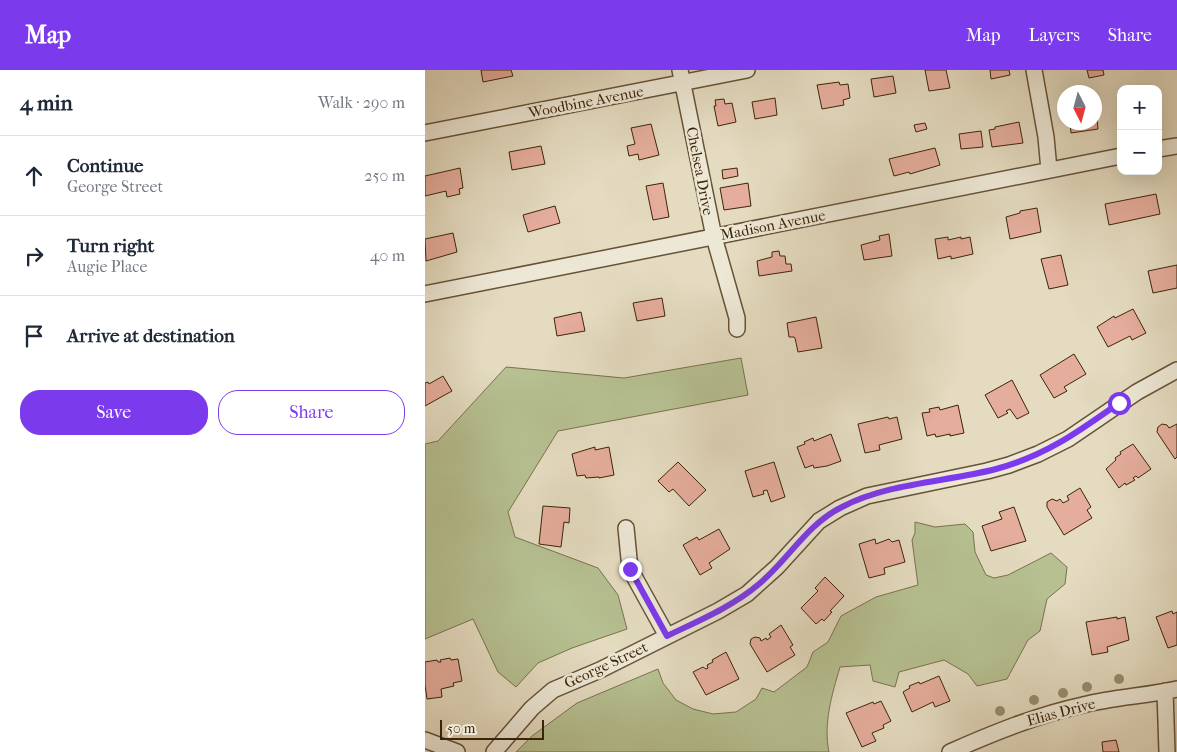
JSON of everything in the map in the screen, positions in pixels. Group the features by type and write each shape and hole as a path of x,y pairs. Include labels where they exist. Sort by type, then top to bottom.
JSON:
{"street":[{"name":"Woodbine Avenue","path":"425,133 681,77 747,70"},
{"path":"1034,70 1047,137 1049,170"},
{"name":"Chelsea Drive","path":"681,77 713,237 737,318 737,329"},
{"path":"1162,148 1177,146"},
{"name":"Madison Avenue","path":"425,294 1117,157"},
{"name":"George Street","path":"494,752 532,708 549,692 734,602 759,585 783,562 819,521 840,508 867,496 987,471 1038,454 1068,439 1125,400 1177,370"},
{"path":"626,528 630,569 667,636"},
{"path":"1167,752 1171,690"},
{"name":"Elias Drive","path":"950,752 1001,730 1063,710 1117,698 1171,690"},
{"path":"425,740 457,752"}],"green space":[{"path":"741,358 748,395 558,431 508,512 515,537 598,568 618,595 627,629 572,648 538,663 516,687 498,672 473,619 425,639 425,444 438,441 506,367 624,378"},
{"path":"915,522 935,527 965,524 973,532 975,552 986,575 994,578 1008,575 1051,553 1067,567 1065,584 1047,599 1040,631 1028,640 1007,679 977,686 968,674 944,660 899,672 895,687 873,681 870,665 840,667 831,698 828,720 827,741 829,752 516,752 532,736 577,703 658,669 663,683 676,700 693,709 713,714 736,712 756,699 762,688 774,692 807,667 813,652 828,642 841,616 876,597 918,585 912,540 915,533"}],"building":[{"path":"481,70 511,70 513,76 483,82"},
{"path":"925,70 946,70 950,88 929,91"},
{"path":"990,70 1009,70 1010,75 991,79"},
{"path":"1087,70 1103,70 1104,75 1089,78"},
{"path":"893,76 896,93 874,97 871,79"},
{"path":"839,82 840,85 848,84 850,98 843,100 844,105 822,109 817,85"},
{"path":"775,98 777,115 755,119 752,102"},
{"path":"724,99 725,104 732,103 736,122 718,126 714,106 716,106 715,100"},
{"path":"1019,122 1023,143 992,147 989,130"},
{"path":"925,123 927,129 916,132 914,125"},
{"path":"651,124 659,155 639,160 638,154 629,156 627,146 635,144 631,128"},
{"path":"1071,130 1091,130 1071,133"},
{"path":"981,131 983,147 961,149 959,134"},
{"path":"541,146 545,164 512,170 509,152"},
{"path":"935,148 940,165 910,174 909,172 894,176 889,159"},
{"path":"460,168 463,188 459,189 460,194 447,197 446,191 425,196 425,176"},
{"path":"737,168 738,176 723,179 722,170"},
{"path":"663,183 669,217 653,220 646,186"},
{"path":"748,183 751,206 724,210 720,188"},
{"path":"1156,194 1160,214 1109,225 1105,204"},
{"path":"555,206 560,223 528,232 523,215"},
{"path":"1037,208 1041,232 1010,239 1006,217 1020,213 1020,211"},
{"path":"453,233 457,252 426,261 425,239"},
{"path":"889,234 892,256 864,260 861,245 880,240 879,236"},
{"path":"948,237 948,240 970,237 973,254 951,259 951,256 938,259 935,239"},
{"path":"779,251 780,256 785,256 786,264 791,264 792,271 759,276 757,261 772,257 772,252"},
{"path":"1061,255 1068,285 1049,289 1041,259"},
{"path":"1177,265 1177,288 1153,293 1148,271"},
{"path":"662,298 665,316 637,321 633,303"},
{"path":"1133,309 1146,333 1132,340 1130,336 1108,347 1097,327 1114,316 1115,318"},
{"path":"581,312 585,331 557,336 554,318"},
{"path":"816,317 822,348 798,352 795,338 789,337 787,323"},
{"path":"1074,354 1086,374 1064,387 1067,391 1054,398 1040,375"},
{"path":"443,376 452,391 425,406 425,383 428,382 429,384"},
{"path":"1012,380 1029,413 1017,419 1010,409 1006,411 1008,413 998,418 985,395"},
{"path":"958,405 964,433 950,436 950,434 936,437 935,434 927,436 922,413 930,412 929,409 939,407 940,410"},
{"path":"888,417 889,419 897,417 902,439 879,445 880,450 865,453 858,424"},
{"path":"1162,424 1167,425 1169,428 1177,424 1177,457 1175,459 1157,432 1158,427"},
{"path":"831,434 841,461 827,466 814,468 813,465 805,468 797,447 813,438 814,441"},
{"path":"1133,444 1151,469 1138,478 1136,476 1133,478 1135,480 1126,485 1125,483 1119,488 1106,469 1121,454 1120,452"},
{"path":"595,447 595,450 609,447 614,475 599,478 586,478 585,475 577,476 572,454"},
{"path":"678,462 706,490 689,506 673,489 669,492 658,481"},
{"path":"774,462 785,497 771,502 767,490 763,491 764,494 753,497 745,471"},
{"path":"1080,488 1091,507 1087,510 1092,518 1064,535 1047,507 1047,502 1052,499 1057,501 1060,499 1063,503 1069,500 1067,496"},
{"path":"543,506 570,508 569,523 564,522 561,547 539,544"},
{"path":"1014,507 1026,541 991,551 982,526 1002,519 999,512"},
{"path":"719,529 730,549 709,563 712,568 700,575 683,545 697,537 699,540"},
{"path":"875,539 876,544 889,539 892,542 899,540 905,562 884,568 885,574 869,578 859,544"},
{"path":"825,577 844,596 830,611 832,612 824,621 822,619 816,624 801,608 818,591 815,588"},
{"path":"1172,611 1173,614 1177,612 1177,645 1168,648 1156,617"},
{"path":"1117,617 1117,619 1125,617 1129,640 1107,647 1108,652 1092,655 1086,622"},
{"path":"781,625 793,645 790,647 795,655 767,672 750,644 751,639 755,637 760,638 761,641 766,638 767,640 771,637 769,634"},
{"path":"726,652 739,679 706,695 693,672 703,667 708,668 707,665 713,662 712,660"},
{"path":"450,658 451,660 458,659 462,681 453,683 454,686 441,689 442,697 427,699 425,662 437,660 441,662 440,660"},
{"path":"939,676 950,701 935,707 933,702 912,712 903,692 910,688 909,686 919,682 920,684"},
{"path":"881,701 891,721 883,725 884,728 872,733 876,741 862,747 846,713 873,702 874,704"},
{"path":"1116,740 1119,752 1103,752 1102,742"}],"route":[{"path":"630,569 667,636 718,611 759,585 819,521 840,508 867,496 987,471 1023,460 1068,439 1119,403"}]}
